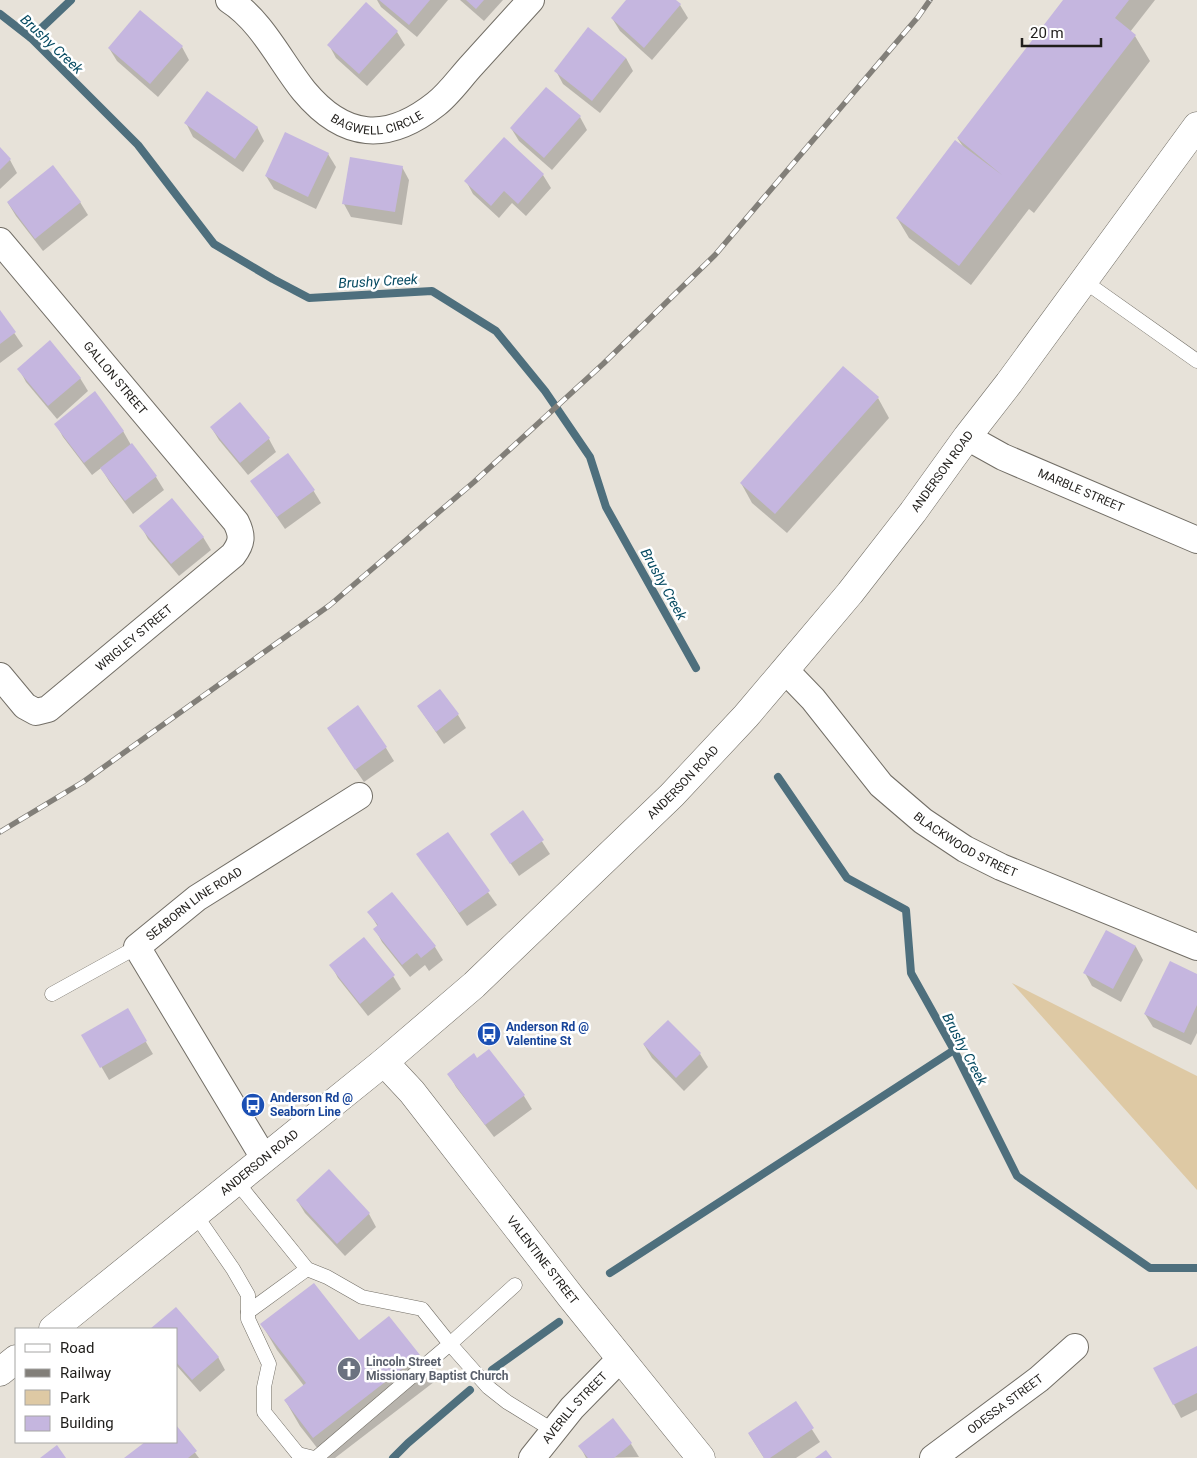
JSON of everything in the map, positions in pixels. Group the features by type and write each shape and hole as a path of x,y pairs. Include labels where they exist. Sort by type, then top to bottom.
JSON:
{"main road":[{"name":"ANDERSON ROAD","path":"54,1328 384,1062 474,985 672,796 746,716 845,598 913,512 1197,126"},
{"name":"VALENTINE STREET","path":"384,1062 412,1092 571,1297 701,1458"},
{"path":"0,1372 15,1360"}],"street":[{"name":"BAGWELL CIRCLE","path":"229,0 255,24 303,90 318,107 335,120 356,129 378,132 404,125 437,104 531,0"},
{"name":"GALLON STREET","path":"0,241 229,514"},
{"name":"MARBLE STREET","path":"967,437 1003,456 1197,540"},
{"name":"WRIGLEY STREET","path":"0,676 25,706 36,712 48,709 233,555 240,546 241,533 236,522 229,514"},
{"name":"BLACKWOOD STREET","path":"785,670 813,700 881,785 923,821 965,849 1001,867 1197,947"},
{"name":"SEABORN LINE ROAD","path":"264,1158 137,946 197,898 359,796"},
{"name":"ODESSA STREET","path":"933,1458 1039,1379 1075,1347"},
{"name":"AVERILL STREET","path":"532,1458 572,1408 621,1358"}],"lane":[{"path":"1084,281 1197,361"},
{"path":"52,994 137,946"},
{"path":"236,1181 308,1269 327,1277 362,1297 422,1309 488,1387 507,1402 554,1431"},
{"path":"195,1214 233,1269 248,1295 248,1319 270,1364 264,1387 264,1412 298,1454 315,1458 450,1344 515,1285"},
{"path":"248,1312 308,1269"}],"green space":[{"path":"1012,983 1197,1076 1197,1190"}],"building":[{"path":"379,0 430,0 409,25"},
{"path":"466,0 484,0 476,9"},
{"path":"626,0 676,0 681,4 644,48 611,18"},
{"path":"1063,0 1129,0 1115,18 1136,35 959,266 896,218 955,140 1002,175 957,138"},
{"path":"366,2 398,31 359,74 327,45"},
{"path":"140,10 183,46 150,84 108,48"},
{"path":"588,27 626,58 592,101 554,71"},
{"path":"546,87 581,116 544,158 510,128"},
{"path":"207,91 258,127 235,159 184,123"},
{"path":"285,132 329,153 308,197 265,176"},
{"path":"504,137 544,174 518,204 504,191 491,206 464,181"},
{"path":"0,147 11,159 0,170"},
{"path":"350,157 403,166 395,212 342,204"},
{"path":"53,165 81,202 35,239 7,202"},
{"path":"0,310 16,332 0,344"},
{"path":"50,340 81,378 48,406 17,369"},
{"path":"843,366 879,397 775,514 740,483"},
{"path":"95,391 124,431 84,463 54,424"},
{"path":"240,402 270,438 240,463 210,427"},
{"path":"132,443 157,476 125,501 100,468"},
{"path":"288,453 315,490 277,517 250,481"},
{"path":"172,498 204,537 171,564 139,526"},
{"path":"440,689 459,714 436,732 417,706"},
{"path":"358,705 387,747 355,770 327,728"},
{"path":"523,810 544,840 510,864 490,834"},
{"path":"448,832 490,891 459,913 416,854"},
{"path":"392,892 436,946 421,958 417,953 402,965 373,929 378,925 367,912"},
{"path":"1106,930 1136,946 1113,989 1083,973"},
{"path":"364,937 395,975 360,1004 329,965"},
{"path":"1170,961 1197,974 1197,1005 1184,1033 1144,1014"},
{"path":"128,1008 147,1041 100,1068 81,1035"},
{"path":"668,1020 701,1053 676,1078 643,1044"},
{"path":"489,1049 525,1095 485,1125 447,1074 474,1053 477,1058"},
{"path":"329,1169 370,1213 337,1244 296,1200"},
{"name":"Lincoln Street Missionary Baptist Church","path":"314,1283 359,1340 389,1316 420,1355 313,1438 284,1400 306,1383 260,1324"},
{"path":"176,1307 219,1357 192,1380 178,1364 178,1328 151,1328"},
{"path":"1197,1346 1197,1393 1173,1405 1153,1368"},
{"path":"796,1401 814,1428 770,1458 764,1458 748,1433"},
{"path":"613,1418 632,1443 614,1458 588,1458 578,1446"},
{"path":"178,1427 197,1451 188,1458 124,1458 144,1443 178,1443"},
{"path":"57,1445 66,1458 40,1458"},
{"path":"826,1450 832,1458 815,1458"}],"waterway":[{"path":"31,38 71,0"},
{"name":"Brushy Creek","path":"0,14 31,38 138,145 214,244 309,298 432,291 496,331 545,391 590,457 606,507 696,668"},
{"name":"Brushy Creek","path":"778,777 847,878 906,910 911,973 954,1050 1017,1176 1150,1268 1197,1268"},
{"path":"610,1273 954,1050"},
{"path":"492,1370 559,1322"},
{"path":"393,1458 470,1390"}],"railway":[{"path":"0,832 83,782 330,605 474,482 603,364 715,255 918,17 930,0"}],"place":[{"name":"Anderson Rd @ Valentine St","path":"489,1034"},
{"name":"Anderson Rd @ Seaborn Line","path":"253,1105"},
{"name":"Lincoln Street Missionary Baptist Church","path":"349,1369"}]}
